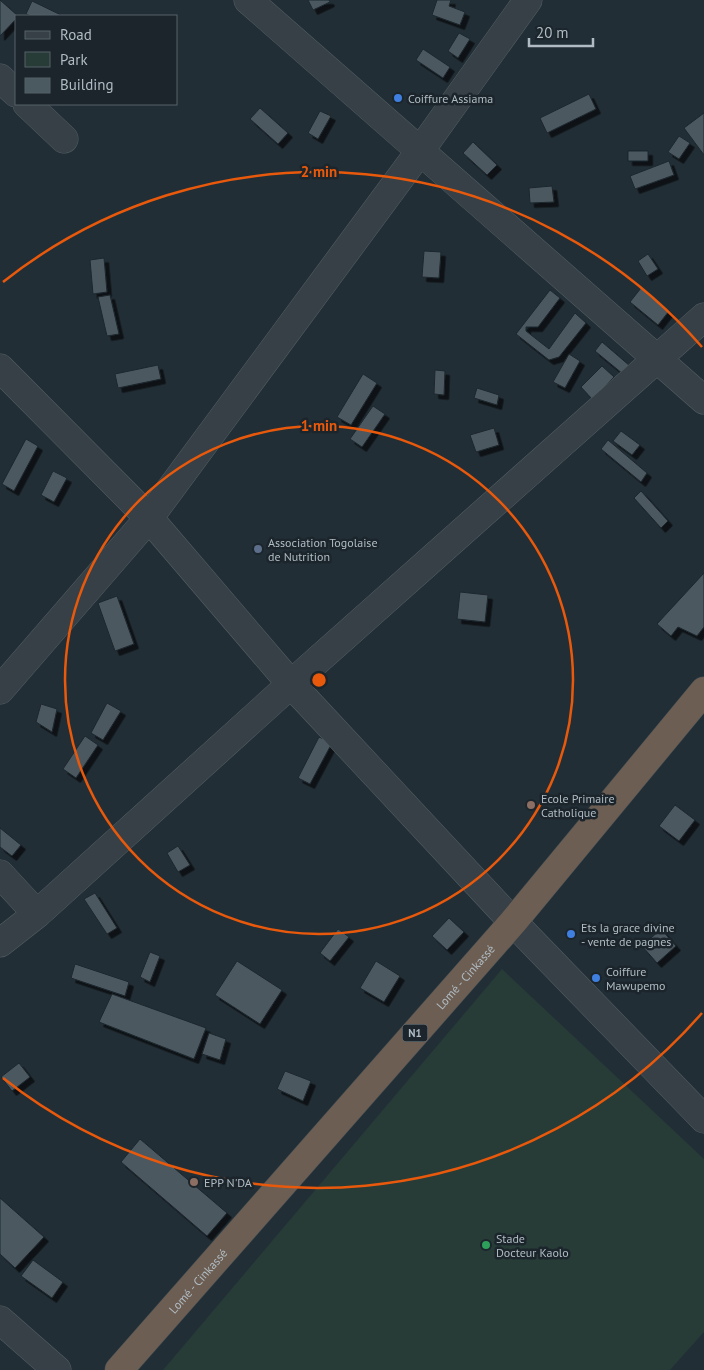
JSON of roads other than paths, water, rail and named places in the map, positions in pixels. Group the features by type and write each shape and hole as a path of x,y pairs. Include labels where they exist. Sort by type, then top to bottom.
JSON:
{"highway":[{"name":"Lomé - Cinkassé","path":"119,1370 513,922 704,691"}],"street":[{"path":"248,0 704,400"},
{"path":"0,690 149,518 420,151 528,0"},
{"path":"0,78 15,93"},
{"path":"28,105 64,139"},
{"path":"0,943 37,914 291,684 704,317"},
{"path":"0,368 149,518 291,684 513,922 704,1119"},
{"path":"0,874 37,914"},
{"path":"0,1320 57,1370"}],"place":[{"name":"Coiffure Assiama","path":"398,98"},
{"name":"Association Togolaise de Nutrition","path":"258,549"},
{"name":"Ecole Primaire Catholique","path":"531,805"},
{"name":"Ets la grace divine - vente de pagnes","path":"571,934"},
{"name":"Coiffure Mawupemo","path":"596,978"},
{"name":"EPP N'DA","path":"194,1182"},
{"name":"Stade Docteur Kaolo","path":"486,1245"}]}
